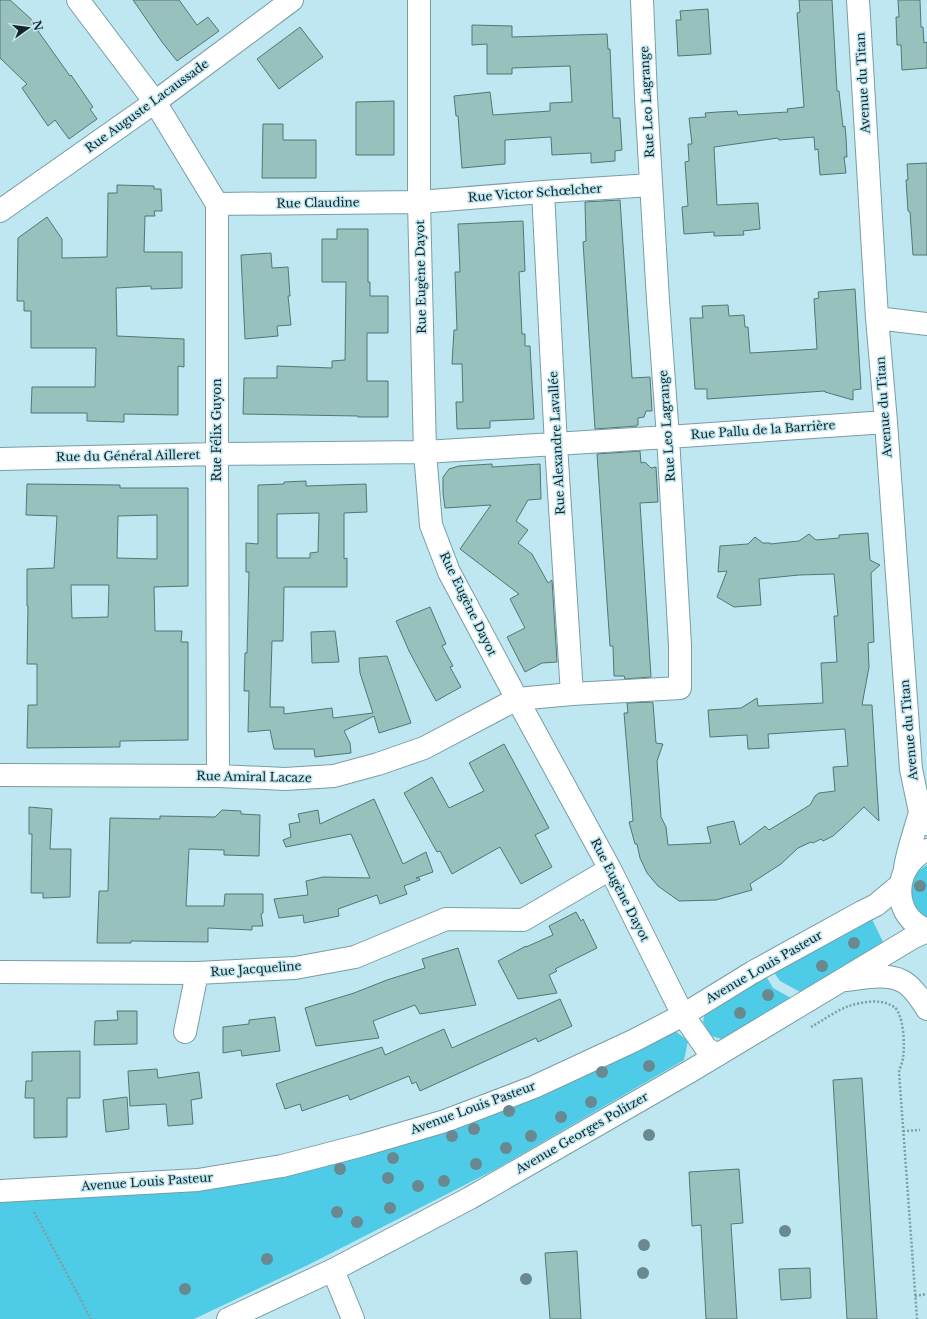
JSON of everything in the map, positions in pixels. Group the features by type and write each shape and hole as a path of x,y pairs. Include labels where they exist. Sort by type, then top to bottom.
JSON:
{"street":[{"path":"78,0 155,102 217,204"},
{"name":"Rue Auguste Lacaussade","path":"0,211 155,102 292,0"},
{"name":"Rue Eugène Dayot","path":"419,0 419,202 425,452 432,525 449,572 610,869 683,1014 706,1048 717,1055"},
{"name":"Rue Leo Lagrange","path":"517,699 572,694 680,688 680,645 642,0"},
{"name":"Avenue du Titan","path":"858,0 877,318 911,769 924,818 914,835 907,853 902,876 900,899 906,913 916,924 927,931"},
{"name":"Rue Victor Schœlcher","path":"419,202 652,185"},
{"name":"Rue Alexandre Lavallée","path":"543,192 556,445 572,694"},
{"name":"Rue Claudine","path":"217,204 419,202"},
{"name":"Rue Félix Guyon","path":"217,204 218,776"},
{"path":"877,318 927,324"},
{"name":"Rue Pallu de la Barrière","path":"425,452 556,445 886,422"},
{"name":"Rue du Général Ailleret","path":"0,459 217,454 425,452"},
{"name":"Rue Amiral Lacaze","path":"0,775 218,776 285,780 334,776 378,764 424,748 517,699"},
{"name":"Avenue Louis Pasteur","path":"0,1191 198,1180 282,1166 363,1146 445,1121 534,1087 633,1041 683,1014 753,972 876,905 902,876 912,859 921,852 927,850"},
{"name":"Rue Jacqueline","path":"0,972 197,973 295,968 355,957 446,919 522,920 610,869"},
{"name":"Avenue Georges Politzer","path":"228,1319 333,1270 470,1198 717,1055 912,938 927,931"},
{"path":"185,1032 197,973"},
{"path":"843,980 886,977 903,981 921,999 927,1009"},
{"path":"333,1270 352,1319"}],"path":[{"path":"807,1029 848,1006 872,1002 883,1002 894,1008 899,1016 902,1028 903,1057 899,1072 917,1319"},
{"path":"903,1131 920,1130"},
{"path":"22,1190 91,1319"},
{"path":"915,1296 927,1294"}],"shaded area":[{"path":"927,865 927,919 916,907 911,894 913,880 916,874"},
{"path":"871,917 884,944 802,993 780,981 773,971"},
{"path":"766,976 773,988 791,998 722,1039 711,1036 703,1022 705,1012"},
{"path":"674,1030 688,1041 684,1060 496,1169 306,1266 194,1319 0,1319 0,1197 286,1170"}],"building":[{"path":"0,0 10,0 30,18 40,30 38,31 93,107 90,109 97,119 69,139 55,120 48,126 22,88 27,84 0,58"},
{"path":"133,0 179,0 197,25 208,17 219,31 177,61"},
{"path":"799,0 832,0 837,91 839,91 843,127 845,126 846,137 847,157 844,157 846,173 820,175 818,149 815,150 814,137 779,140 778,138 714,147 717,205 758,203 760,229 743,231 744,235 714,236 714,232 684,234 682,207 688,206 685,162 689,161 688,144 692,144 689,118 706,117 705,113 718,112 737,111 738,115 788,112 787,109 804,107 797,13 800,12"},
{"path":"898,0 920,0 921,27 923,27 924,43 927,42 927,68 902,70 901,45 897,45 896,17 899,17"},
{"path":"708,9 711,54 678,56 676,20 681,20 680,11"},
{"path":"472,25 512,26 512,37 607,34 608,49 610,49 613,118 620,118 622,150 615,151 615,161 591,163 591,153 552,155 551,137 505,140 505,164 462,168 458,116 456,116 454,96 490,92 493,115 550,111 550,103 572,102 570,66 512,68 512,74 487,74 487,44 472,45"},
{"path":"300,27 323,57 279,89 257,59"},
{"path":"394,101 394,155 356,155 356,102"},
{"path":"263,124 283,124 283,140 316,140 316,178 262,178"},
{"path":"927,163 927,255 913,255 910,212 908,211 906,180 908,180 907,164"},
{"path":"117,185 154,186 154,189 161,189 162,211 154,211 155,216 145,216 144,252 182,252 182,288 151,289 151,286 116,288 117,336 184,339 184,367 178,366 178,415 124,414 124,422 87,421 87,413 31,413 32,387 95,387 96,348 31,348 31,311 24,311 24,301 17,301 18,238 47,217 62,239 62,258 107,257 108,193 117,193"},
{"path":"620,200 632,378 650,377 652,411 646,411 644,417 638,418 637,426 595,429 583,242 586,241 585,202"},
{"path":"523,221 525,271 519,272 522,334 525,334 525,346 530,346 534,419 490,421 490,428 457,429 456,402 463,402 462,364 452,364 454,330 457,330 455,272 460,272 458,224"},
{"path":"337,229 368,229 368,282 370,282 370,296 388,296 388,333 367,333 367,381 388,381 388,417 243,414 244,378 277,378 277,366 332,368 332,361 345,360 346,282 322,282 322,239 337,239"},
{"path":"271,253 272,268 288,267 290,296 288,296 291,325 277,326 278,336 245,339 241,255"},
{"path":"855,289 861,389 853,390 853,400 825,391 707,399 707,389 695,389 690,318 703,318 702,306 728,305 729,316 744,315 745,327 748,327 750,353 817,349 814,299 819,298 818,292"},
{"path":"640,451 641,463 645,462 651,468 656,467 658,502 640,503 651,677 625,679 624,676 614,676 613,646 610,646 597,454"},
{"path":"492,464 492,467 540,464 541,499 528,500 516,521 528,530 518,543 532,554 548,583 552,580 557,662 542,663 525,672 507,637 525,628 510,599 519,594 460,549 491,505 445,508 443,477 449,469 459,466"},
{"path":"306,481 306,486 366,484 367,512 344,513 344,559 347,558 347,587 284,587 283,641 272,641 270,707 284,707 284,714 332,708 333,718 373,713 360,673 359,658 387,656 411,723 379,733 374,716 344,731 350,743 351,753 315,757 314,749 274,749 270,730 248,732 249,691 244,691 245,653 247,653 249,572 246,572 246,543 258,544 258,485 284,484 284,482","holes":["319,513 318,552 310,553 310,558 277,558 277,514"]},
{"path":"27,484 120,485 120,488 188,488 188,586 154,587 155,631 182,631 181,642 188,642 188,740 120,741 120,747 27,748 28,705 37,705 37,664 27,664 27,569 54,568 57,516 26,515","holes":["157,515 157,559 117,558 118,516","71,585 109,585 108,617 72,618"]},
{"path":"868,533 870,560 880,565 871,573 874,642 868,643 869,667 862,705 872,705 879,821 864,807 833,836 823,841 821,839 798,848 781,864 750,884 752,890 716,900 679,901 658,886 647,873 640,858 637,844 635,844 629,822 633,821 624,713 628,713 627,703 653,703 656,743 663,744 657,761 661,817 666,827 668,845 711,843 707,827 734,821 740,845 765,826 769,830 810,805 815,796 819,793 835,791 833,767 848,766 845,729 768,734 769,748 748,749 747,735 710,737 708,710 741,708 757,698 758,706 823,703 821,663 837,662 834,616 838,616 834,574 799,575 759,579 761,605 734,607 717,597 727,571 718,572 720,546 748,544 755,537 763,543 770,544 799,541 809,534 816,540 839,538 839,535"},
{"path":"430,607 446,644 442,646 453,666 450,667 461,687 436,701 409,651 396,621"},
{"path":"335,631 339,662 312,663 311,632"},
{"path":"504,744 549,828 535,835 552,867 521,884 500,847 452,874 440,851 437,852 404,793 432,777 449,808 484,791 469,763"},
{"path":"374,799 403,864 426,852 433,872 416,878 419,878 420,880 404,886 407,894 380,904 377,895 338,909 339,916 304,923 303,915 279,918 274,899 308,895 306,881 323,877 370,878 351,834 286,847 283,840 291,837 289,824 300,822 298,814 318,810 320,824"},
{"path":"29,807 52,809 50,849 71,849 70,897 43,898 43,893 31,893 32,834 29,834"},
{"path":"222,810 241,811 241,814 260,815 259,856 224,855 224,850 189,849 186,906 224,906 225,894 263,894 263,913 261,914 263,926 252,926 252,930 208,928 208,942 131,941 131,943 97,943 99,891 108,891 110,818 160,819 160,816 215,817"},
{"path":"576,912 581,921 583,919 597,948 555,969 557,971 549,975 557,993 518,999 498,961 526,946 553,935 549,926"},
{"path":"458,948 476,1005 420,1014 415,1005 373,1021 379,1038 316,1046 305,1008 354,993 387,980 425,968 422,959"},
{"path":"560,999 572,1026 538,1042 536,1038 420,1091 416,1082 412,1084 409,1076 350,1100 348,1095 302,1111 300,1104 285,1109 276,1084 382,1047 385,1055 444,1029 452,1048"},
{"path":"117,1011 137,1011 137,1044 94,1045 95,1021 118,1020"},
{"path":"275,1017 280,1051 242,1056 241,1050 223,1053 223,1027 249,1024 249,1020"},
{"path":"80,1051 80,1098 67,1098 67,1137 34,1138 34,1098 25,1098 26,1081 32,1081 32,1052"},
{"path":"157,1069 158,1078 199,1072 202,1098 191,1100 193,1124 168,1126 166,1104 130,1106 128,1071"},
{"path":"862,1078 877,1319 847,1319 833,1080"},
{"path":"127,1097 129,1129 106,1132 103,1100"},
{"path":"739,1169 743,1223 731,1224 737,1319 706,1319 701,1225 692,1226 689,1172"},
{"path":"577,1251 581,1319 550,1319 545,1253"},
{"path":"810,1268 811,1298 781,1300 779,1269"}]}
